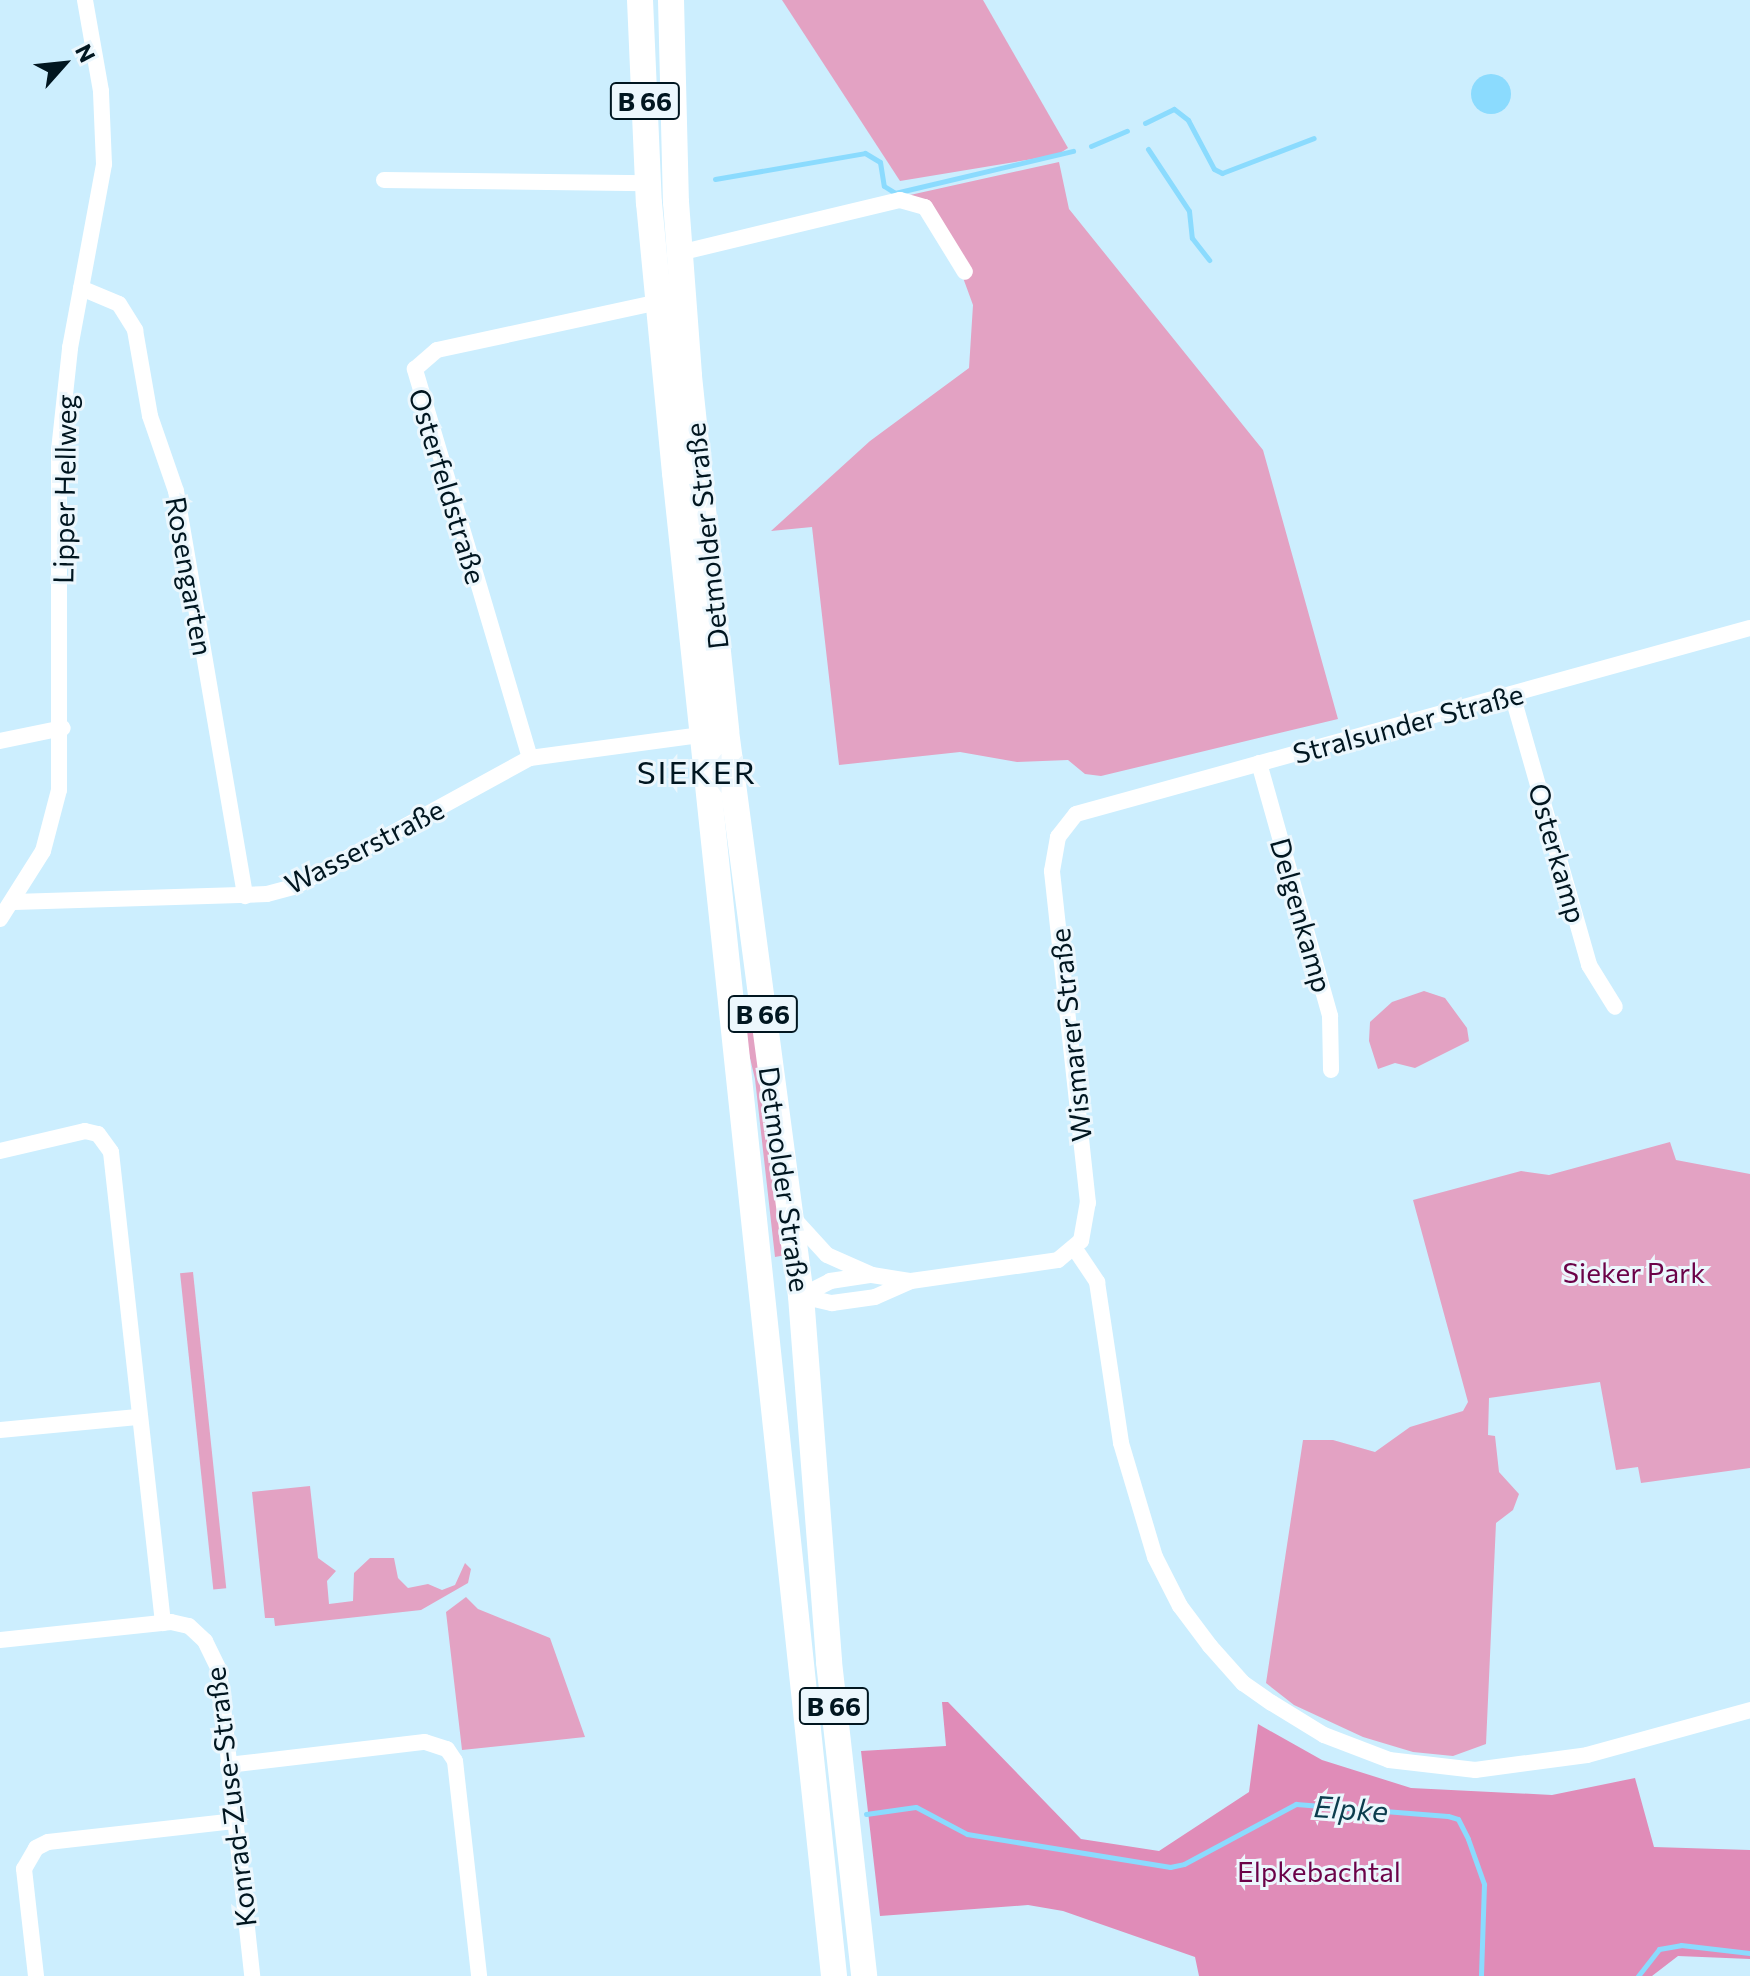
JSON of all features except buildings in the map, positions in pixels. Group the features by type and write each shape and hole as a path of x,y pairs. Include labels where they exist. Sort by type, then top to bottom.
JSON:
{"main road":[{"name":"Detmolder Straße","path":"640,0 648,183 701,735 834,1976"},
{"name":"Detmolder Straße","path":"671,0 679,253 726,731 801,1296 829,1662 864,1976"},
{"path":"760,1300 801,1296"},
{"path":"826,1894 855,1892"}],"street":[{"name":"Lipper Hellweg","path":"0,919 14,902 43,851 59,790 63,728 59,450 81,288 104,164 101,91 85,0"},
{"path":"384,180 648,183"},
{"path":"679,253 900,200 925,207 965,272"},
{"name":"Rosengarten","path":"81,288 119,304 135,330 150,416 176,491 245,896"},
{"name":"Osterfeldstraße","path":"530,758 415,369 437,350 659,302"},
{"name":"Stralsunder Straße","path":"1067,821 1091,808 1750,628"},
{"name":"Osterkamp","path":"1512,694 1589,965 1615,1007"},
{"path":"0,741 63,728"},
{"name":"Wasserstraße","path":"14,902 245,896 296,886 530,758 701,735"},
{"name":"Delgenkamp","path":"1259,763 1330,1016 1331,1070"},
{"name":"Wismarer Straße","path":"1067,821 1053,850 1052,871 1088,1203 1086,1229 1075,1249"},
{"path":"0,1151 85,1131 105,1141 111,1152 137,1417 163,1623"},
{"path":"790,1214 817,1248 872,1275"},
{"path":"801,1296 830,1281 872,1275 911,1281 1047,1263 1075,1249 1097,1282 1121,1443 1155,1557 1180,1606 1243,1683 1324,1735 1389,1760 1475,1770 1587,1755 1750,1710"},
{"path":"801,1296 832,1303 875,1297 911,1281"},
{"path":"0,1430 137,1417"},
{"name":"Konrad-Zuse-Straße","path":"0,1640 163,1623 189,1626 216,1660 252,1976"},
{"path":"228,1765 425,1742 447,1749 455,1761 479,1976"},
{"path":"36,1976 24,1869 36,1848 48,1842 234,1821"}],"green space":[{"path":"782,0 983,0 1068,148 1057,155 900,181"},
{"path":"1059,162 1069,209 1263,450 1338,719 1101,776 1085,774 1068,760 1017,762 960,752 839,765 812,527 771,531 870,441 969,368 973,305 962,275 910,195"},
{"path":"1424,991 1445,998 1467,1028 1469,1041 1415,1068 1395,1063 1378,1069 1369,1041 1370,1022 1392,1002"},
{"path":"750,1008 786,1255 775,1257 755,1079 740,1016"},
{"name":"Sieker Park","path":"1670,1142 1676,1160 1750,1174 1750,1468 1641,1483 1638,1467 1616,1470 1600,1382 1489,1398 1488,1435 1495,1436 1499,1472 1519,1494 1513,1510 1496,1523 1486,1744 1453,1756 1413,1752 1363,1737 1294,1705 1266,1683 1303,1440 1333,1440 1375,1452 1410,1427 1463,1411 1468,1402 1413,1200 1521,1171 1549,1175"},
{"path":"193,1272 226,1588 213,1590 180,1273"},
{"path":"310,1486 318,1558 336,1571 327,1581 329,1604 353,1601 354,1573 370,1558 394,1558 398,1578 408,1588 428,1584 442,1590 455,1585 465,1563 471,1569 468,1583 421,1610 275,1626 274,1618 265,1618 252,1492"},
{"path":"466,1597 478,1609 550,1638 585,1737 462,1750 446,1612"},
{"name":"Elpkebachtal","path":"942,1702 948,1702 1081,1839 1159,1851 1249,1792 1258,1724 1322,1760 1411,1788 1552,1795 1635,1778 1654,1847 1750,1850 1750,1959 1678,1956 1652,1976 1199,1976 1195,1957 1063,1911 1028,1905 880,1916 861,1751 946,1746"}],"water":[{"path":"1491,74 1505,80 1511,94 1505,108 1491,114 1477,108 1471,94 1477,80"}],"waterway":[{"path":"1145,123 1174,109 1188,120 1214,169 1222,173 1314,138"},
{"path":"1091,146 1127,131"},
{"path":"1148,149 1189,211 1192,238 1209,260"},
{"path":"715,179 865,153 880,162 884,186 895,193 1073,151"},
{"name":"Elpke","path":"866,1814 916,1807 967,1834 1170,1867 1184,1864 1296,1804 1448,1816 1458,1819 1484,1884 1481,1976"},
{"name":"Elpke","path":"1638,1976 1659,1949 1681,1945 1750,1953"}],"district":[{"name":"SIEKER","path":"697,771"}]}
